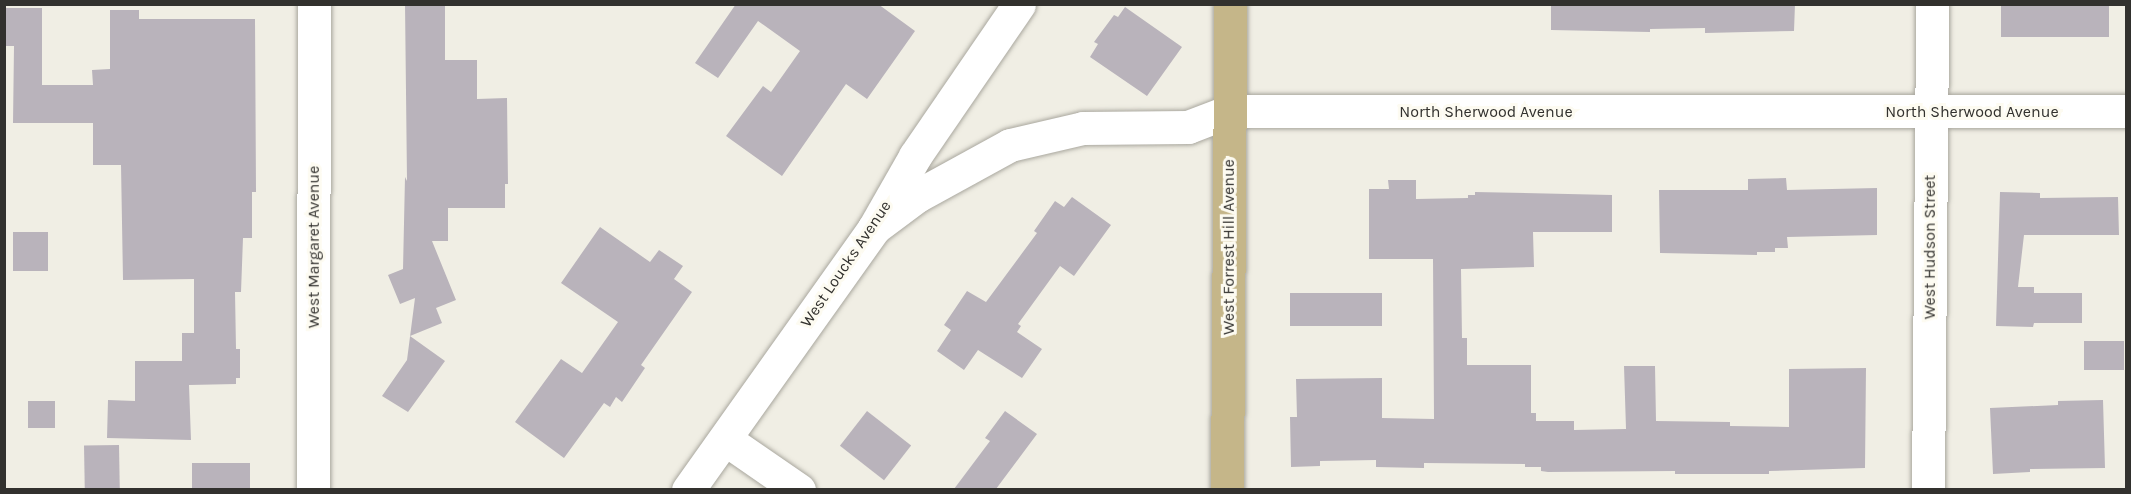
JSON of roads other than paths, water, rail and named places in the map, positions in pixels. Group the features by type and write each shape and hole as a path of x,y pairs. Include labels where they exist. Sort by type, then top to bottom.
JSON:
{"main road":[{"name":"West Forrest Hill Avenue","path":"1227,489 1230,4"}],"street":[{"name":"West Margaret Avenue","path":"313,489 314,4"},
{"name":"West Loucks Avenue","path":"688,489 874,228 915,156 1019,4"},
{"name":"West Hudson Street","path":"1928,489 1932,4"},
{"name":"North Sherwood Avenue","path":"874,228 917,196 1010,145 1083,128 1188,127 1230,111 1931,113 2127,111"},
{"path":"725,439 799,489"}]}
